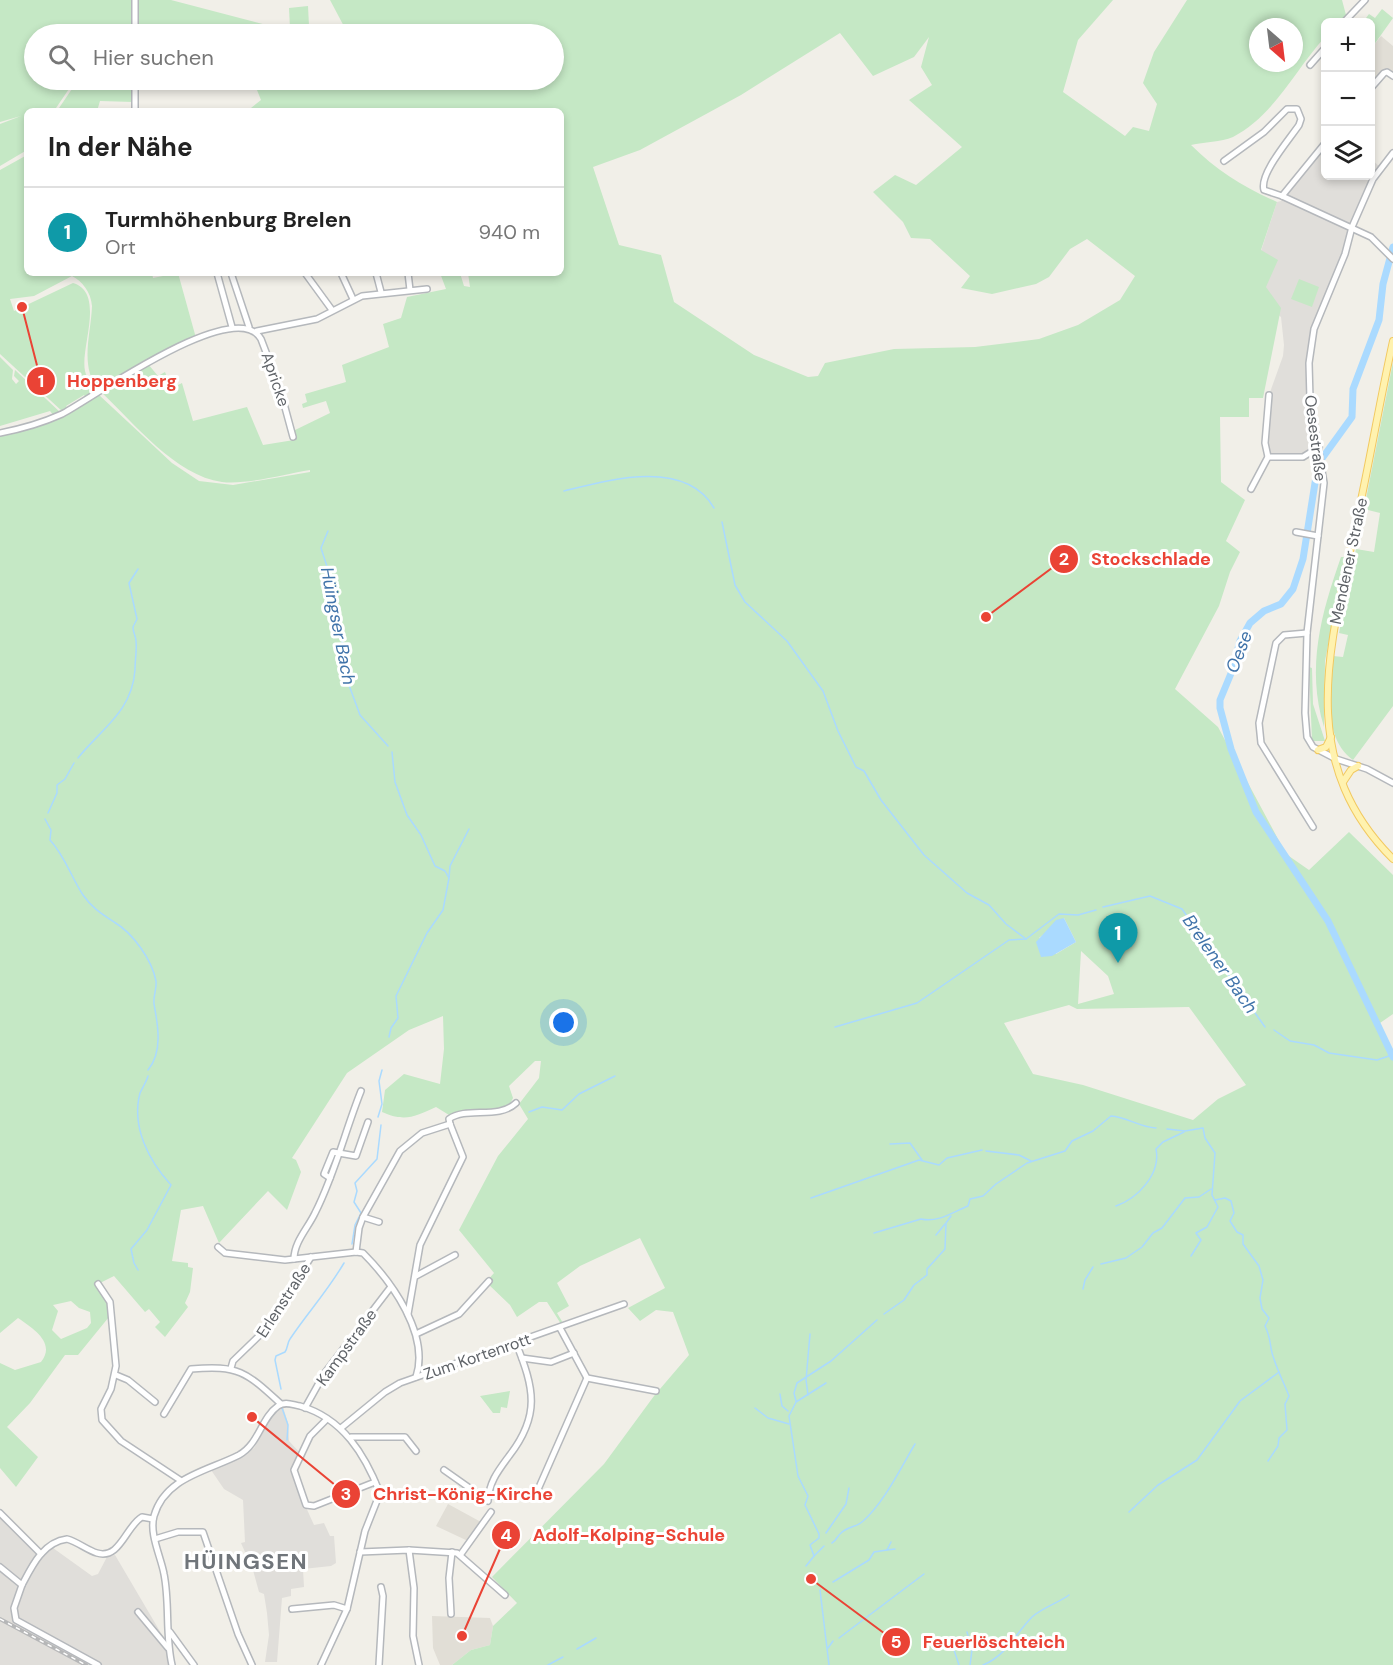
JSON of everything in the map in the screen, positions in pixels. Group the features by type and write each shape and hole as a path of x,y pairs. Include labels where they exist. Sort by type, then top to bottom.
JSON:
{"main road":[{"name":"Mendener Straße","path":"1393,341 1327,665 1326,703 1331,736 1343,782 1361,819 1393,859"},
{"path":"1318,750 1326,747 1331,736"},
{"path":"1343,782 1351,770 1358,766"}],"street":[{"path":"135,0 135,24"},
{"path":"1348,18 1365,0"},
{"path":"1310,66 1321,53"},
{"path":"1375,84 1386,72 1393,76"},
{"path":"135,90 135,108"},
{"path":"1224,161 1264,132 1287,109 1297,109 1301,118 1299,125 1263,179 1264,190 1371,237 1393,259"},
{"path":"1282,196 1321,148"},
{"name":"Oesestraße","path":"1318,750 1308,741 1305,726 1307,633 1324,483 1310,399 1309,363 1314,329 1345,254 1352,227 1373,179 1393,153"},
{"path":"218,276 232,327"},
{"path":"232,276 249,327"},
{"path":"307,276 332,310"},
{"path":"342,276 353,299"},
{"path":"377,276 381,292"},
{"path":"409,276 411,290"},
{"path":"257,331 276,326 301,324 353,299 381,292 427,289"},
{"name":"Apricke","path":"0,433 25,428 63,413 164,354 232,327 249,327 257,331 278,381 293,437"},
{"path":"1251,489 1268,457 1265,443 1269,394"},
{"path":"1268,457 1303,457 1319,447"},
{"path":"1296,532 1318,536"},
{"path":"1307,633 1284,635 1276,643 1259,723 1261,743 1313,827"},
{"path":"1318,750 1393,783"},
{"path":"294,1259 296,1246 315,1214 330,1178 361,1091"},
{"path":"408,1314 420,1245 463,1156 449,1119 457,1115 483,1114 512,1107 516,1103"},
{"path":"339,1152 356,1156 368,1122"},
{"path":"356,1252 363,1217 400,1151 422,1133 450,1124"},
{"path":"363,1217 379,1222"},
{"path":"218,1247 225,1253 294,1259 356,1252 366,1255 408,1314 416,1334 421,1358 416,1377"},
{"path":"416,1276 455,1255"},
{"name":"Erlenstraße","path":"231,1368 232,1361 265,1330 311,1257"},
{"path":"416,1334 459,1314 489,1281"},
{"path":"98,1284 110,1302 116,1375 101,1409 102,1420 116,1437 180,1480"},
{"name":"Kampstraße","path":"305,1408 324,1374 390,1288"},
{"name":"Zum Kortenrott","path":"341,1428 385,1392 416,1377 624,1305"},
{"path":"560,1328 587,1378"},
{"path":"444,1470 488,1501 492,1479 521,1437 530,1412 532,1387 516,1343"},
{"path":"522,1358 550,1362 574,1353"},
{"path":"164,1414 190,1369 231,1368 261,1386 281,1404 305,1408 327,1419 351,1437 375,1482 379,1499 368,1521 346,1609 321,1665"},
{"path":"116,1375 128,1380 154,1402"},
{"path":"587,1378 656,1391"},
{"path":"536,1494 587,1378"},
{"path":"172,1665 169,1649 168,1595 155,1539 153,1519 161,1501 180,1480 232,1458 251,1446 281,1404"},
{"path":"327,1419 310,1436 294,1470 306,1505 311,1507 375,1482"},
{"path":"351,1437 405,1437 416,1451"},
{"path":"461,1554 490,1512"},
{"path":"0,1513 41,1554"},
{"path":"98,1665 21,1624 14,1614 22,1585 41,1554 57,1542 67,1539 100,1554 108,1554 115,1551 135,1522 142,1517 153,1519"},
{"path":"155,1539 178,1532 203,1532 238,1634 252,1665"},
{"path":"360,1552 409,1550 461,1554 505,1595"},
{"path":"409,1550 414,1587 413,1636 419,1665"},
{"path":"451,1614 449,1578 452,1552"},
{"path":"0,1567 22,1585"},
{"path":"379,1665 383,1596 381,1587"},
{"path":"292,1609 334,1605 346,1609"},
{"path":"138,1612 169,1649"},
{"path":"169,1630 194,1665"}],"shaded area":[{"path":"1381,36 1393,46 1393,72 1387,68 1378,79 1375,76 1375,44"},
{"path":"1321,152 1321,180 1372,180 1362,196 1345,254 1314,329 1309,363 1310,399 1319,447 1303,457 1268,457 1265,443 1269,395 1283,356 1284,345 1281,317 1261,301 1261,251 1277,202 1281,201"},
{"path":"1375,163 1380,167 1375,175"},
{"path":"283,1407 288,1423 289,1441 301,1454 292,1468 295,1483 314,1525 324,1523 330,1536 334,1536 336,1563 331,1566 303,1569 304,1587 291,1589 291,1596 282,1598 277,1662 265,1662 269,1635 267,1613 264,1594 259,1592 248,1552 245,1552 241,1543 245,1542 243,1500 224,1489 211,1470 237,1459 254,1448 273,1415"},
{"path":"448,1504 481,1522 468,1541 436,1526"},
{"path":"0,1510 44,1554 53,1548 92,1576 98,1574 107,1557 115,1555 165,1640 170,1665 0,1665"},
{"path":"432,1616 490,1618 493,1626 490,1645 471,1650 452,1665 440,1665 433,1648"}],"green space":[{"path":"0,0 171,0 263,24 24,24 24,90 68,90 56,108 24,108 24,152 0,166 0,124 21,116 0,122"},
{"path":"330,0 1113,0 1078,40 1063,92 1125,136 1133,127 1149,131 1157,104 1143,83 1154,52 1187,0 1342,0 1346,15 1343,18 1321,18 1321,42 1303,65 1303,18 1249,18 1249,72 1297,72 1272,105 1247,128 1233,137 1191,145 1231,178 1277,202 1261,250 1278,260 1266,287 1281,308 1263,398 1249,398 1249,417 1220,417 1221,482 1245,500 1226,541 1240,552 1230,572 1219,606 1175,689 1218,727 1286,854 1309,870 1349,832 1393,875 1393,1014 1380,1023 1393,1052 1393,1665 452,1665 471,1650 490,1645 493,1626 517,1603 492,1577 604,1464 654,1396 689,1355 673,1312 656,1310 640,1321 628,1308 665,1288 640,1238 580,1266 557,1283 569,1306 557,1313 563,1323 561,1324 547,1302 539,1302 517,1317 510,1305 486,1282 494,1273 459,1230 498,1156 528,1119 519,1104 539,1078 541,1061 535,1061 509,1086 513,1098 509,1106 482,1113 449,1115 436,1107 409,1117 397,1117 382,1112 385,1090 404,1074 440,1084 444,1049 443,1016 409,1030 347,1073 292,1158 296,1160 301,1172 287,1210 268,1191 219,1243 203,1206 181,1210 172,1261 188,1263 188,1267 193,1268 190,1292 185,1303 188,1307 165,1337 155,1327 160,1322 149,1309 145,1312 114,1276 100,1283 113,1312 78,1355 65,1355 30,1403 7,1427 38,1457 16,1487 0,1468 0,1363 15,1370 41,1362 46,1349 41,1337 18,1318 0,1333 0,434 40,425 98,394 172,463 199,481 233,485 310,472 310,470 232,483 205,478 172,459 101,392 148,364 158,376 165,372 171,387 168,390 182,383 193,421 247,407 263,445 294,440 293,431 330,413 326,401 303,408 302,404 307,402 305,394 346,382 342,365 389,347 383,324 401,318 407,297 446,289 441,276 461,276 464,286 470,287 468,276 564,276 564,108 251,108 261,100 257,90 564,90 564,24 343,24","holes":["840,33 873,76 914,57 929,37 921,67 932,85 909,100 962,147 916,185 895,175 873,192 903,222 911,238 930,239 970,276 961,288 992,294 1036,284 1049,277 1070,249 1087,239 1135,276 1120,300 1078,325 1039,339 975,347 894,349 825,363 818,376 808,377 754,355 674,302 661,255 619,245 593,167 640,150 741,95","1064,918 1076,942 1056,954 1039,938","1081,951 1108,976 1114,994 1078,1004","1069,1005 1077,1009 1189,1007 1246,1085 1218,1099 1193,1120 1083,1085 1033,1074 1004,1023","71,1301 79,1308 90,1312 91,1323 87,1328 61,1339 52,1330 58,1311 53,1305"]},
{"path":"308,6 309,24 290,24 289,8"},
{"path":"1382,9 1393,18 1375,43 1375,18"},
{"path":"71,90 132,90 133,102 100,101 98,108 59,108"},
{"path":"24,157 24,276 72,276 34,296 10,299 14,311 73,283 83,289 88,298 90,322 84,361 88,379 97,392 86,398 84,395 66,406 68,409 63,412 0,354 0,170"},
{"path":"72,276 153,276 153,278 179,276 196,338 99,391 89,371 88,361 92,306 88,292"},
{"path":"1299,279 1319,287 1312,307 1291,299"},
{"path":"0,357 13,370 12,379 16,384 19,381 14,376 15,370 61,413 54,416 50,411 0,426"},
{"path":"1393,362 1393,706 1353,760 1343,751 1332,727 1331,669 1333,656 1343,657 1348,635 1339,633 1356,549 1374,552 1380,513 1364,509"},
{"path":"1341,557 1345,557 1325,661 1324,727 1316,683 1318,641 1327,599"},
{"path":"1309,667 1312,668 1313,704 1325,741 1312,741"},
{"path":"510,1391 507,1408 501,1407 500,1413 493,1413 480,1396"}],"water":[{"path":"1064,918 1076,942 1052,956 1041,957 1036,942 1056,920"}],"waterway":[{"name":"Oese","path":"1393,247 1383,284 1379,320 1353,389 1352,417 1318,464 1303,559 1293,589 1281,604 1264,611 1250,623 1240,641 1232,671 1220,700 1231,749 1256,812 1328,921 1393,1057"},
{"path":"564,491 623,478 665,478 685,483 701,492 714,508"},
{"path":"722,522 735,585 745,602 787,641 823,691 838,731 856,767 864,771 881,800 924,855 967,893 989,905 1006,924 1026,939"},
{"name":"Hüingser Bach","path":"328,531 321,548 333,585 342,635 343,669 360,715 388,746"},
{"path":"78,758 122,709 133,685 136,648 133,627 137,619 129,583 138,569"},
{"name":"Hüingser Bach","path":"389,1037 391,1028 398,1018 396,996 427,933 443,910 449,878 445,871 435,866 421,835 407,815 395,782 392,752"},
{"path":"48,813 57,793 57,785 65,779 74,763"},
{"path":"45,819 51,830 50,840 60,853 83,895 97,910 128,933 141,948 154,973 158,1047 148,1070"},
{"name":"Hüingser Bach","path":"449,878 450,866 469,829"},
{"name":"Brelener Bach","path":"1103,907 1150,896 1182,909 1265,1027"},
{"name":"Brelener Bach","path":"835,1027 917,1003 1009,940 1026,939 1059,914 1078,915 1096,910"},
{"name":"Brelener Bach","path":"1274,1030 1290,1041 1314,1045 1329,1053 1377,1060 1392,1055"},
{"name":"Hüingser Bach","path":"378,1117 382,1104 379,1081 382,1070"},
{"path":"138,1270 131,1249 147,1230 171,1185 149,1154 140,1131 138,1106 140,1093 148,1076"},
{"path":"529,1112 542,1107 562,1110 579,1094 615,1076"},
{"path":"874,1233 921,1219 933,1220 968,1206 970,1199 983,1196 996,1184 1027,1163 1065,1151 1072,1141 1093,1131 1111,1116 1156,1128"},
{"name":"Hüingser Bach","path":"352,1244 355,1225 361,1213 354,1202 357,1191 355,1183 377,1159 381,1125"},
{"path":"1167,1129 1185,1131 1203,1128 1205,1138 1215,1153 1212,1195 1218,1207 1207,1227 1196,1233 1201,1240 1191,1256"},
{"path":"1116,1206 1132,1197 1146,1184 1155,1167 1156,1149 1163,1142 1184,1132"},
{"path":"890,1144 910,1143 922,1160"},
{"path":"811,1198 919,1160 939,1165 947,1158 982,1150"},
{"path":"986,1151 1019,1155 1031,1161"},
{"path":"1101,1264 1126,1258 1142,1247 1153,1233 1162,1228 1185,1198 1199,1197 1211,1189"},
{"path":"1215,1200 1225,1198 1231,1201 1234,1213 1230,1221 1237,1232 1243,1235 1243,1244 1259,1266 1263,1280 1260,1298 1262,1309 1269,1318 1265,1326 1272,1355 1289,1396 1285,1404 1287,1430 1279,1438 1278,1446 1268,1461"},
{"path":"884,1314 904,1300 914,1285 927,1275 927,1269 945,1249 946,1223 951,1216"},
{"path":"936,1235 945,1224"},
{"name":"Hüingser Bach","path":"281,1389 276,1356 285,1352 290,1339 344,1263"},
{"path":"1083,1289 1085,1280 1093,1267"},
{"path":"796,1401 794,1393 797,1383 831,1361 877,1320"},
{"path":"808,1395 806,1380 810,1334"},
{"path":"1129,1512 1158,1485 1197,1460 1240,1401 1279,1372"},
{"path":"806,1566 814,1556 810,1545 819,1538 819,1534 805,1505 808,1496 798,1476 789,1416 796,1402 826,1383"},
{"path":"780,1394 782,1406 788,1411"},
{"name":"Hüingser Bach","path":"282,1408 288,1425 287,1440"},
{"path":"755,1408 768,1418 789,1424"},
{"path":"832,1543 843,1531 862,1522 870,1514 891,1485 915,1444"},
{"path":"826,1533 846,1504 849,1488"},
{"path":"833,1582 869,1560 874,1552 887,1550 891,1542"},
{"path":"814,1556 824,1546"},
{"path":"887,1550 895,1549"},
{"path":"839,1638 924,1574"},
{"path":"820,1590 829,1665"},
{"path":"983,1665 998,1656 1032,1617 1069,1595"},
{"path":"967,1632 972,1650 970,1665"},
{"path":"577,1649 596,1638"},
{"path":"828,1648 833,1641"},
{"path":"952,1644 959,1665"},
{"path":"548,1665 563,1657"}],"railway":[{"path":"0,1619 86,1665"}],"place":[{"name":"Hoppenberg","path":"22,307"},
{"name":"Stockschlade","path":"986,617"},
{"name":"Turmhöhenburg Brelen","path":"1118,963"},
{"name":"Christ-König-Kirche","path":"252,1417"},
{"name":"Feuerlöschteich","path":"811,1579"},
{"name":"Adolf-Kolping-Schule","path":"462,1636"}],"district":[{"name":"HÜINGSEN","path":"246,1561"}]}
